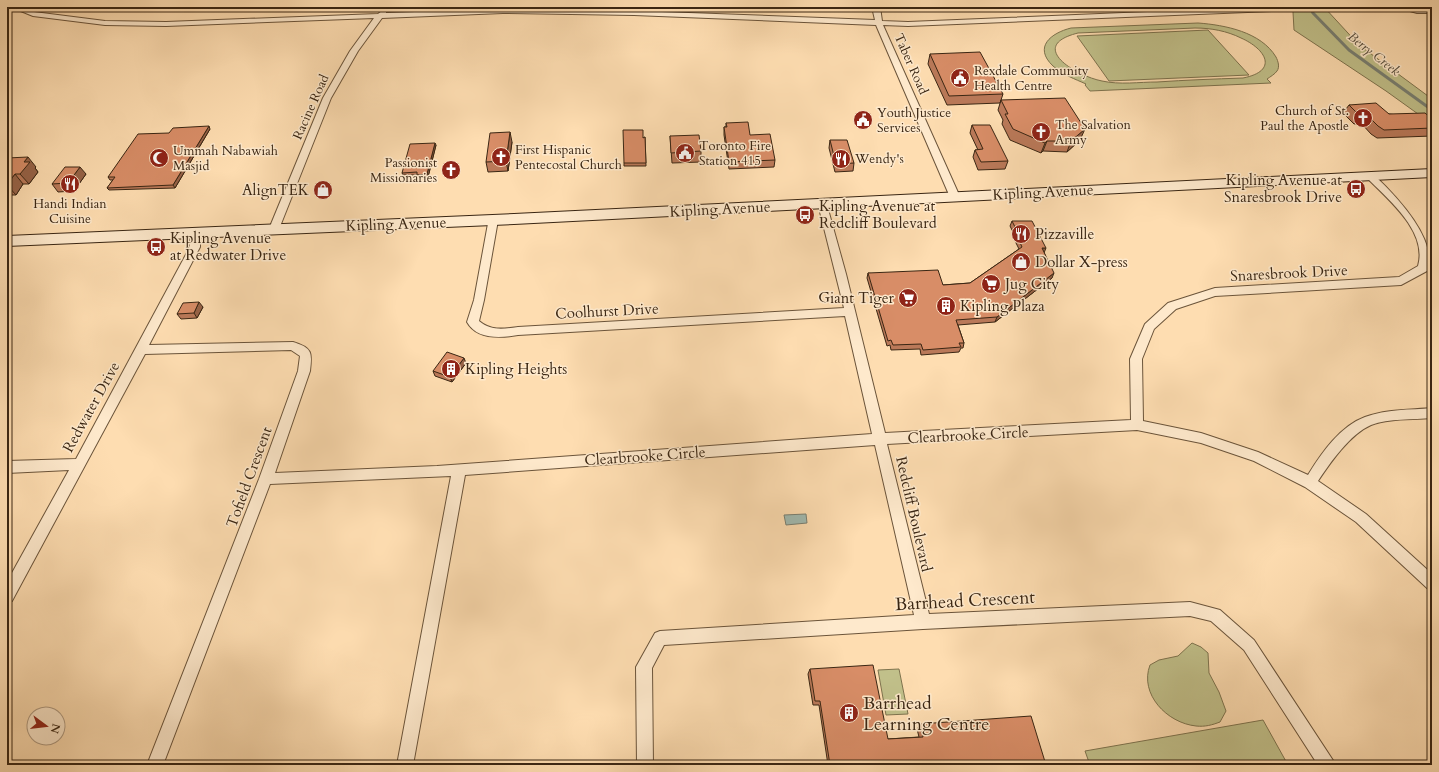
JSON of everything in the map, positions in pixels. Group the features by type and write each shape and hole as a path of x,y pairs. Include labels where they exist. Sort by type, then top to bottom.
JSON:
{"main road":[{"name":"Kipling Avenue","path":"7,241 493,220 1432,173"}],"street":[{"path":"15,7 33,14 118,23 166,24 503,11 636,10 879,24 908,24 1202,9 1274,9"},
{"name":"Racine Road","path":"274,229 327,98 354,51 379,15 389,7"},
{"name":"Taber Road","path":"876,7 879,24 955,197"},
{"path":"1400,7 1417,11 1432,11"},
{"name":"Snaresbrook Drive","path":"1137,425 1136,359 1150,327 1172,306 1215,292 1401,281 1422,268 1429,257 1428,244 1419,226 1370,176"},
{"name":"Redcliff Boulevard","path":"823,204 923,622"},
{"name":"Coolhurst Drive","path":"493,220 474,322 488,333 498,334 518,331 850,312"},
{"name":"Redwater Drive","path":"7,596 78,464 142,350 195,247 195,232"},
{"name":"Tofield Crescent","path":"142,350 293,346 306,354 304,371 266,479 155,765"},
{"path":"1310,484 1325,461 1348,435 1367,422 1399,415 1432,414"},
{"name":"Clearbrooke Circle","path":"266,479 459,471 880,439 1137,425 1201,438 1258,457 1310,484 1361,518 1432,584"},
{"path":"7,467 78,464"},
{"path":"405,765 459,471"},
{"name":"Barrhead Crescent","path":"645,765 644,667 660,638 923,622 1190,609 1215,615 1249,645 1328,765"}],"shaded area":[{"path":"1290,7 1324,7 1359,45 1432,99 1432,124 1386,91 1294,30 1293,12"},
{"path":"1198,23 1231,28 1242,31 1261,41 1276,57 1278,68 1275,73 1267,79 1271,83 1090,91 1085,85 1086,84 1065,74 1053,66 1047,59 1045,53 1045,47 1051,37 1071,28","holes":["1195,28 1213,29 1225,32 1250,43 1262,54 1265,60 1265,65 1254,75 1243,78 1116,83 1091,78 1080,73 1069,67 1056,53 1056,45 1063,39 1078,33"]},
{"path":"1208,30 1249,75 1109,81 1077,36"},
{"path":"1192,643 1201,647 1208,653 1209,673 1219,692 1226,711 1220,722 1208,726 1185,724 1166,713 1152,696 1148,686 1150,665 1159,660 1178,656"},
{"path":"899,669 908,714 886,715 878,670"},
{"path":"1263,720 1288,765 1090,765 1085,751"}],"water":[{"path":"806,514 807,523 786,525 784,515"}],"building":[{"name":"Rexdale Community Health Centre","path":"980,52 1003,94 949,96 930,54"},
{"name":"The Salvation Army","path":"1065,98 1085,129 1071,141 1047,141 1045,143 1013,129 1005,114 1008,114 1001,100"},
{"path":"1376,103 1389,114 1425,113 1432,119 1432,128 1384,130 1367,115 1360,116 1349,105"},
{"path":"748,122 750,135 770,134 775,160 729,162 724,127 727,127 726,123"},
{"path":"972,125 990,125 1008,161 981,162 975,150 983,149"},
{"name":"Ummah Nabawiah Masjid","path":"209,126 173,185 107,188 115,177 108,177 138,134 169,133 173,128"},
{"path":"623,130 643,130 643,138 645,137 646,163 624,163"},
{"path":"510,132 506,161 486,162 490,133"},
{"path":"699,135 701,151 671,153 670,136"},
{"path":"830,140 847,140 854,163 836,164"},
{"path":"435,143 427,174 417,175 417,172 402,173 410,144"},
{"path":"28,157 24,162 30,162 20,174 15,174 7,184 7,158"},
{"path":"65,167 80,167 68,183 52,184"},
{"name":"Kipling Plaza","path":"1012,221 1032,221 1046,248 1042,248 1054,273 997,317 956,320 964,343 959,343 961,347 923,350 921,344 893,345 891,340 888,341 868,273 938,270 943,285 970,283 1022,247 1018,238 1020,237"},
{"path":"199,302 194,313 177,314 183,303"},
{"path":"447,352 464,358 450,377 433,371"},
{"name":"Barrhead Learning Centre","path":"873,665 888,739 923,737 920,724 1031,716 1046,765 830,765 820,701 815,701 810,669"}],"waterway":[{"name":"Berry Creek","path":"1310,7 1313,13 1349,50 1432,110"}],"place":[{"name":"Rexdale Community Health Centre","path":"960,78"},
{"name":"Church of St. Paul the Apostle","path":"1363,118"},
{"name":"Youth Justice Services","path":"863,120"},
{"name":"The Salvation Army","path":"1041,132"},
{"name":"Toronto Fire Station 415","path":"685,153"},
{"name":"First Hispanic Pentecostal Church","path":"501,157"},
{"name":"Ummah Nabawiah Masjid","path":"159,158"},
{"name":"Wendy's","path":"841,159"},
{"name":"Passionist Missionaries","path":"451,170"},
{"name":"Handi Indian Cuisine","path":"70,184"},
{"name":"Kipling Avenue at Snaresbrook Drive","path":"1356,189"},
{"name":"AlignTEK","path":"323,190"},
{"name":"Kipling Avenue at Redcliff Boulevard","path":"805,215"},
{"name":"Pizzaville","path":"1021,234"},
{"name":"Kipling Avenue at Redwater Drive","path":"156,247"},
{"name":"Dollar X-press","path":"1021,262"},
{"name":"Jug City","path":"991,284"},
{"name":"Giant Tiger","path":"908,298"},
{"name":"Kipling Plaza","path":"946,306"},
{"name":"Kipling Heights","path":"451,369"},
{"name":"Barrhead Learning Centre","path":"849,713"}]}
